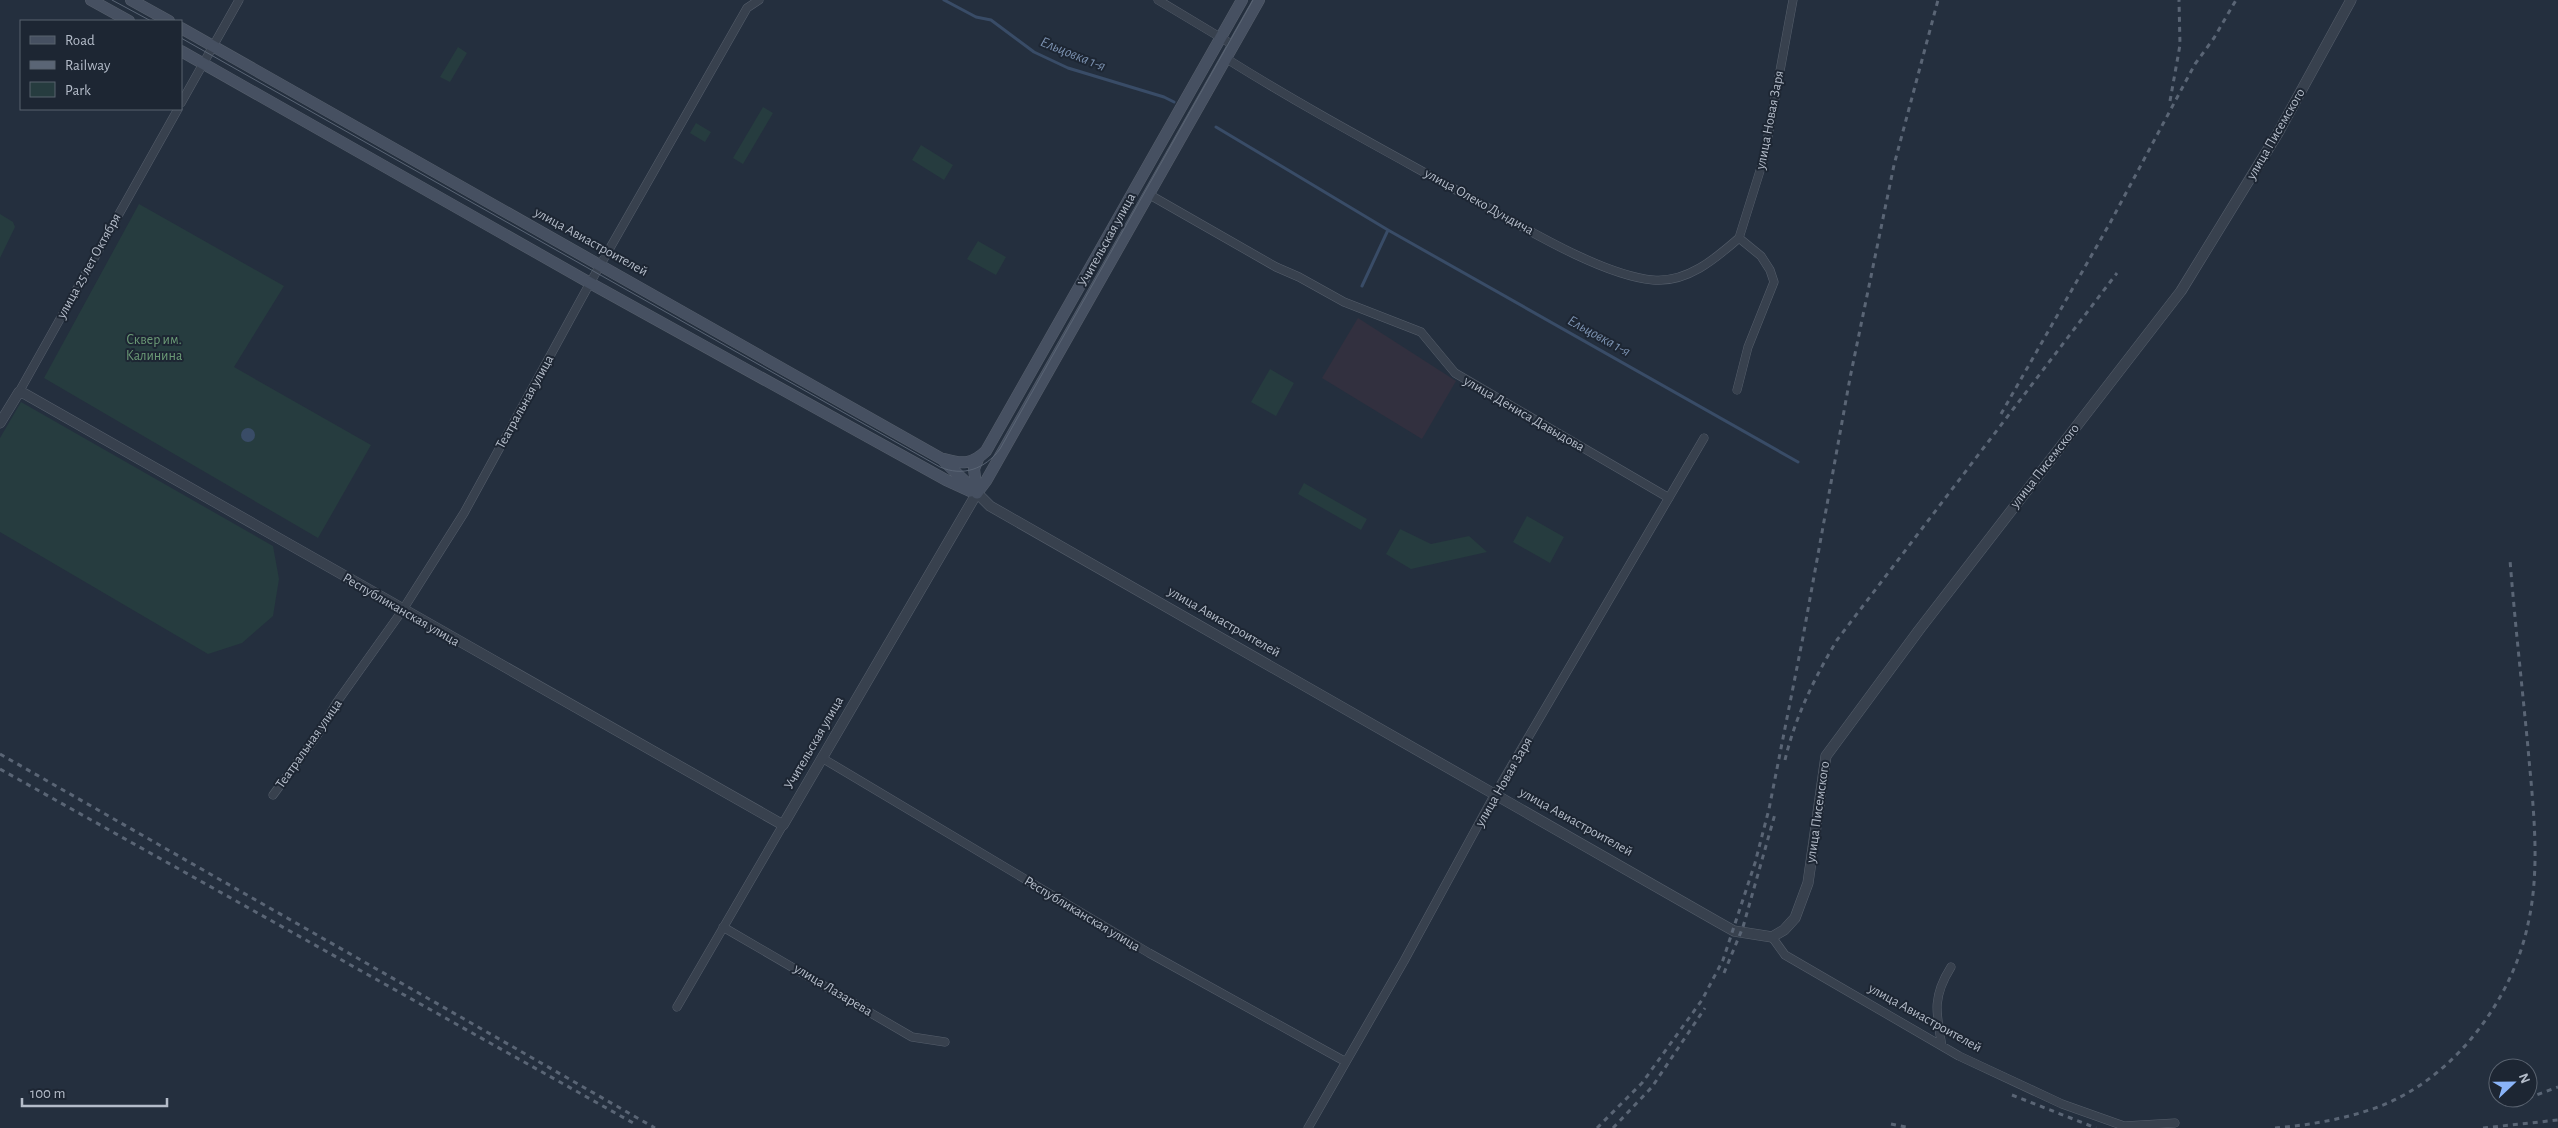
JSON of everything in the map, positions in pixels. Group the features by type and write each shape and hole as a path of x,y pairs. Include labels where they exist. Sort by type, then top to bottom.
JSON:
{"main road":[{"path":"91,0 127,20"},
{"path":"131,0 167,20"},
{"name":"Учительская улица","path":"978,459 986,452 1242,0"},
{"name":"Учительская улица","path":"977,493 986,481 1150,195 1259,0"},
{"name":"улица Авиастроителей","path":"182,29 601,264 942,459 977,493"},
{"name":"улица Авиастроителей","path":"182,52 590,283 946,480 977,493"},
{"path":"942,459 962,464 978,459"},
{"path":"977,493 974,469 978,459"}],"street":[{"path":"182,101 238,0"},
{"name":"Театральная улица","path":"273,795 318,734 337,702 402,611 464,513 590,283 747,8 759,0"},
{"path":"1158,0 1234,45"},
{"name":"улица Новая Заря","path":"1739,238 1764,158 1793,0"},
{"name":"улица Писемского","path":"1772,936 1784,930 1795,918 1808,882 1826,756 1919,630 2181,291 2278,132 2352,0"},
{"name":"улица Олеко Дундича","path":"1227,59 1313,110 1489,208 1612,270 1653,280 1684,276 1714,260 1739,238"},
{"name":"улица 25 лет Октября","path":"0,424 177,110"},
{"name":"улица Дениса Давыдова","path":"1150,195 1276,267 1299,277 1344,302 1421,332 1455,374 1669,498"},
{"path":"1737,390 1748,347 1774,282 1770,270 1761,256 1739,238"},
{"name":"Республиканская улица","path":"19,392 402,611 783,825"},
{"name":"улица Новая Заря","path":"1308,1128 1495,794 1704,438"},
{"name":"улица Авиастроителей","path":"977,493 990,506 1734,930 1772,936 1785,955 1942,1046 2062,1104 2124,1126 2175,1123"},
{"name":"Учительская улица","path":"677,1008 977,493"},
{"name":"Республиканская улица","path":"822,758 1149,953 1346,1062"},
{"name":"улица Лазарева","path":"723,927 912,1037 945,1042"},
{"path":"1942,1046 1935,1008 1940,985 1951,967"}],"shaded area":[{"path":"1358,318 1456,381 1422,439 1322,378"}],"green space":[{"path":"458,47 467,53 450,82 440,77"},
{"path":"763,107 773,113 743,164 733,158"},
{"path":"696,123 711,132 705,142 690,133"},
{"path":"921,145 953,165 944,180 912,160"},
{"name":"Сквер им. Калинина","path":"139,204 284,286 234,367 371,445 318,538 44,378"},
{"path":"0,214 13,222 15,227 0,258"},
{"path":"978,241 1006,257 996,275 967,259"},
{"path":"1270,369 1294,383 1276,416 1251,402"},
{"path":"21,402 273,546 279,579 273,616 242,643 208,654 0,532 0,438"},
{"path":"1304,483 1367,519 1361,530 1298,494"},
{"path":"1527,516 1564,537 1550,563 1513,542"},
{"path":"1400,529 1431,544 1469,536 1487,552 1411,569 1386,554"}],"water":[{"path":"245,428 251,428 255,435 251,442 245,442 241,438 241,432"}],"waterway":[{"name":"Ельцовка 1-я","path":"944,0 976,17 991,20 1034,52 1068,68 1164,97 1174,102"},
{"name":"Ельцовка 1-я","path":"1216,127 1388,230 1362,286"},
{"name":"Ельцовка 1-я","path":"1388,230 1798,462"}],"tram line":[{"path":"112,0 149,20"},
{"path":"182,39 940,467 949,470 965,471 988,462 1000,449 1253,0"}],"railway":[{"path":"1597,1128 1642,1083 1702,1000 1723,960 1755,863 1769,809 1803,637 1850,378 1894,165 1938,0"},
{"path":"2170,101 2180,45 2179,0"},
{"path":"2001,414 2110,223 2195,64 2214,38 2236,0"},
{"path":"1785,760 1794,728 1806,698 1837,640 2117,273"},
{"path":"2275,1128 2340,1118 2378,1107 2405,1094 2431,1077 2454,1057 2475,1034 2493,1008 2508,981 2520,953 2532,902 2535,836 2510,560"},
{"path":"0,754 655,1128"},
{"path":"0,769 635,1124"},
{"path":"1724,973 1743,927 1775,814"},
{"path":"1613,1128 1652,1087 1705,1008"},
{"path":"2538,1094 2558,1087"},
{"path":"2012,1095 2096,1128"},
{"path":"2483,1128 2558,1120"},
{"path":"1891,1124 1910,1128"}]}
